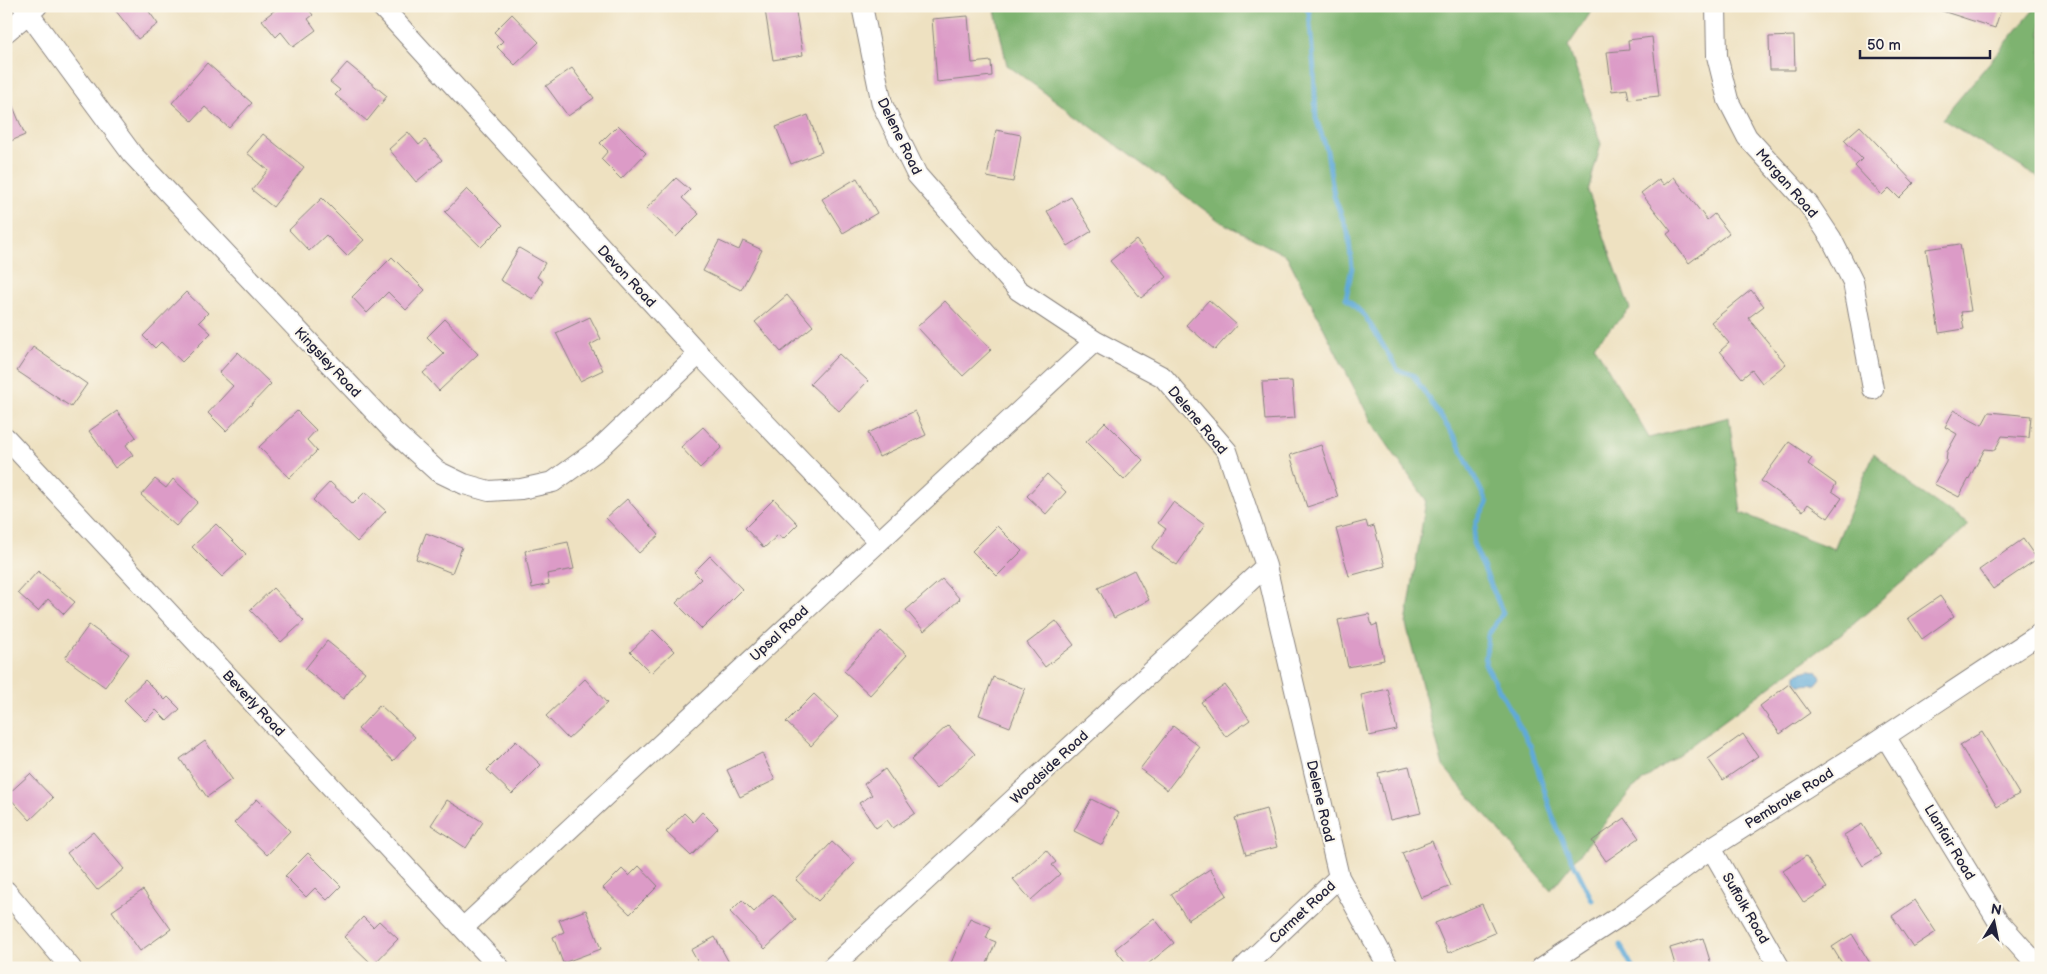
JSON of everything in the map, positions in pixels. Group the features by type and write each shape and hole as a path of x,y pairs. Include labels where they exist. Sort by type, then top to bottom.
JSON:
{"street":[{"name":"Devon Road","path":"381,6 699,354 878,541"},
{"name":"Delene Road","path":"862,6 882,104 917,175 1018,290 1095,341 1163,377 1227,451 1266,566 1339,877 1389,968"},
{"name":"Morgan Road","path":"1716,6 1716,56 1728,100 1747,137 1809,204 1832,238 1853,282 1873,388"},
{"name":"Kingsley Road","path":"30,8 132,154 394,432 437,471 464,484 489,491 521,489 553,482 599,449 699,354"},
{"path":"6,32 30,8"},
{"name":"Upsal Road","path":"464,927 1095,341"},
{"name":"Beverly Road","path":"6,438 464,927 500,968"},
{"name":"Woodside Road","path":"831,968 1266,566"},
{"name":"Pembroke Road","path":"1541,968 1623,914 1711,848 2041,633"},
{"name":"Llanfair Road","path":"1885,736 1998,921 2040,968"},
{"name":"Suffolk Road","path":"1711,848 1780,968"},
{"name":"Carmet Road","path":"1243,968 1339,877"},
{"path":"6,891 71,968"}],"green space":[{"path":"994,6 1595,6 1568,46 1601,144 1588,191 1630,309 1594,345 1649,438 1729,417 1741,513 1834,549 1874,453 1910,485 1969,525 1850,627 1632,789 1551,890 1443,766 1406,624 1426,500 1371,421 1287,256 1221,222 1007,65"},
{"path":"2037,6 2041,6 2041,179 1942,119"}],"water":[{"path":"1809,670 1817,671 1821,678 1816,684 1799,685 1796,680 1796,674"}],"building":[{"path":"112,6 145,6 158,24 138,39"},
{"path":"280,6 306,6 313,15 308,19 316,30 293,47 281,32 276,37 262,20"},
{"path":"795,6 803,55 773,60 765,10"},
{"path":"1936,6 2002,6 1995,28 1936,9"},
{"path":"512,14 539,42 515,65 497,47 503,41 494,32"},
{"path":"968,16 972,63 991,61 992,76 937,82 932,19"},
{"path":"1794,36 1795,70 1770,70 1769,37"},
{"path":"1652,37 1659,96 1629,99 1627,89 1612,91 1607,52 1629,50 1628,40"},
{"path":"207,63 252,103 229,128 205,107 192,121 172,103"},
{"path":"347,63 387,96 367,121 335,95 340,90 330,82"},
{"path":"572,68 594,98 568,116 546,86"},
{"path":"6,90 25,135 6,143"},
{"path":"808,115 822,152 791,164 776,127"},
{"path":"618,125 646,153 621,179 601,159 608,151 600,143"},
{"path":"1860,126 1914,183 1899,198 1889,188 1882,195 1855,166 1862,159 1844,140"},
{"path":"996,130 1021,135 1013,182 987,177"},
{"path":"408,132 419,145 425,140 442,160 416,182 389,149"},
{"path":"263,134 304,167 273,207 252,190 268,170 247,153"},
{"path":"1674,177 1707,220 1714,214 1729,233 1689,263 1667,234 1671,231 1641,193 1659,179 1664,185"},
{"path":"676,178 690,190 682,198 699,214 676,237 646,209"},
{"path":"857,178 877,213 843,233 822,199"},
{"path":"467,189 503,225 481,247 445,212"},
{"path":"1071,197 1092,231 1068,246 1047,211"},
{"path":"322,198 364,240 347,256 326,235 309,251 289,230"},
{"path":"1136,240 1167,277 1141,298 1110,261"},
{"path":"719,241 739,250 743,241 762,250 741,290 703,271"},
{"path":"1960,244 1971,311 1961,312 1964,329 1939,333 1926,249"},
{"path":"519,248 545,263 537,277 543,281 533,299 500,280"},
{"path":"392,257 425,290 406,310 388,292 367,313 352,297"},
{"path":"1751,290 1764,306 1748,318 1786,364 1762,383 1752,370 1742,378 1720,351 1729,343 1711,322"},
{"path":"186,292 208,313 199,322 211,333 182,362 161,342 155,348 143,336"},
{"path":"787,295 813,326 781,352 755,322"},
{"path":"1209,300 1237,325 1215,350 1186,325"},
{"path":"945,301 991,350 963,376 917,327"},
{"path":"590,317 601,339 590,345 603,370 580,381 556,333"},
{"path":"445,319 478,354 439,391 423,373 444,354 427,337"},
{"path":"33,347 87,384 71,407 17,371"},
{"path":"238,352 271,384 226,431 208,413 233,386 219,373"},
{"path":"839,354 868,381 839,411 810,384"},
{"path":"1292,381 1295,418 1265,420 1262,382"},
{"path":"1954,410 1982,425 1989,412 2031,416 2029,438 2002,436 1995,450 1985,449 1959,497 1934,484 1946,462 1947,452 1957,434 1945,427"},
{"path":"117,411 136,437 126,445 133,455 115,468 89,431"},
{"path":"297,411 316,430 307,440 317,451 289,478 259,447"},
{"path":"915,411 926,435 879,457 868,433"},
{"path":"1105,422 1143,460 1124,480 1086,442"},
{"path":"703,427 722,447 700,468 681,447"},
{"path":"1789,442 1812,458 1808,464 1836,484 1832,491 1842,498 1828,518 1808,504 1803,511 1761,481"},
{"path":"1321,445 1338,497 1307,507 1290,455"},
{"path":"1047,474 1066,492 1046,514 1027,496"},
{"path":"155,479 166,488 173,479 198,502 176,526 141,495"},
{"path":"330,482 353,504 365,492 386,511 357,542 313,500"},
{"path":"627,499 659,535 639,553 606,518"},
{"path":"774,499 798,524 783,539 778,535 764,548 745,528"},
{"path":"1173,502 1205,525 1177,565 1152,548 1166,529 1158,523"},
{"path":"1366,521 1368,528 1374,526 1385,566 1349,576 1336,529"},
{"path":"216,524 246,554 222,577 192,547"},
{"path":"997,526 1022,551 997,576 972,551"},
{"path":"426,533 462,547 452,573 416,559"},
{"path":"2023,539 2037,559 1993,589 1979,570"},
{"path":"568,542 574,569 547,574 549,584 532,588 525,551"},
{"path":"710,556 742,589 702,629 676,603 701,579 694,572"},
{"path":"1134,570 1149,600 1114,618 1098,588"},
{"path":"38,571 75,602 64,614 48,599 38,611 18,593"},
{"path":"942,579 960,599 924,631 906,610"},
{"path":"273,588 304,621 281,642 250,610"},
{"path":"1940,596 1954,616 1922,639 1908,618"},
{"path":"1369,614 1372,626 1377,624 1384,660 1348,667 1338,620"},
{"path":"1056,621 1074,645 1045,667 1027,643"},
{"path":"89,625 129,654 105,687 65,658"},
{"path":"653,630 674,651 651,673 630,652"},
{"path":"881,631 907,655 870,695 844,671"},
{"path":"327,641 365,672 343,699 305,669"},
{"path":"993,677 1025,689 1010,727 979,715"},
{"path":"585,679 607,703 568,739 546,716"},
{"path":"145,680 165,700 168,697 180,709 167,721 156,710 145,721 124,700"},
{"path":"1789,684 1810,713 1780,734 1760,706"},
{"path":"1225,685 1250,720 1226,737 1201,702"},
{"path":"1388,689 1397,730 1369,736 1361,695"},
{"path":"814,694 838,717 811,746 786,722"},
{"path":"380,705 415,737 393,761 358,729"},
{"path":"948,725 975,754 937,789 911,760"},
{"path":"1173,726 1200,747 1167,790 1140,769"},
{"path":"1982,732 2019,794 1997,807 1960,745"},
{"path":"1743,734 1758,756 1723,780 1708,759"},
{"path":"205,741 232,779 207,797 180,759"},
{"path":"516,741 541,765 512,794 487,770"},
{"path":"762,753 775,780 740,797 727,770"},
{"path":"1409,766 1421,813 1390,820 1378,773"},
{"path":"885,769 915,813 893,828 887,820 876,828 859,803 872,795 864,784"},
{"path":"30,774 53,798 30,820 7,795"},
{"path":"257,799 290,831 267,855 234,823"},
{"path":"1091,799 1119,813 1102,845 1074,831"},
{"path":"447,800 483,822 466,848 431,825"},
{"path":"1266,809 1277,847 1246,855 1235,818"},
{"path":"702,812 718,828 691,856 666,832 684,813 693,822"},
{"path":"1625,818 1639,838 1606,861 1592,841"},
{"path":"1862,824 1881,855 1863,866 1844,835"},
{"path":"93,832 124,869 97,890 67,853"},
{"path":"1432,841 1451,886 1421,898 1402,853"},
{"path":"832,842 855,863 818,901 796,880"},
{"path":"1046,850 1056,862 1052,865 1060,874 1031,900 1013,879"},
{"path":"308,853 341,886 327,900 315,888 306,897 285,876"},
{"path":"1806,856 1827,888 1804,903 1783,871"},
{"path":"639,866 658,886 630,914 603,888 622,869 629,876"},
{"path":"1210,869 1227,895 1188,920 1171,894"},
{"path":"143,890 171,929 140,951 112,911"},
{"path":"773,894 796,920 765,949 730,912 742,900 754,912"},
{"path":"1915,900 1936,932 1913,947 1892,916"},
{"path":"1482,904 1495,933 1448,953 1435,923"},
{"path":"586,910 601,949 563,963 553,937 564,932 559,920"},
{"path":"363,917 373,927 379,921 398,939 373,965 344,937"},
{"path":"970,918 991,927 986,938 996,942 985,968 962,968 951,963"},
{"path":"1154,918 1174,943 1143,968 1130,968 1115,949"},
{"path":"1852,934 1873,968 1845,968 1832,947"},
{"path":"715,937 732,968 701,968 691,950"},
{"path":"1703,938 1711,964 1699,968 1676,968 1670,948"}],"waterway":[{"path":"1305,6 1309,12 1316,118 1327,151 1334,196 1348,233 1352,267 1346,298 1365,316 1398,370 1413,375 1457,441 1487,503 1476,522 1473,543 1503,613 1488,635 1485,664 1530,745 1556,827 1592,900"},
{"path":"1620,945 1633,968"}]}
